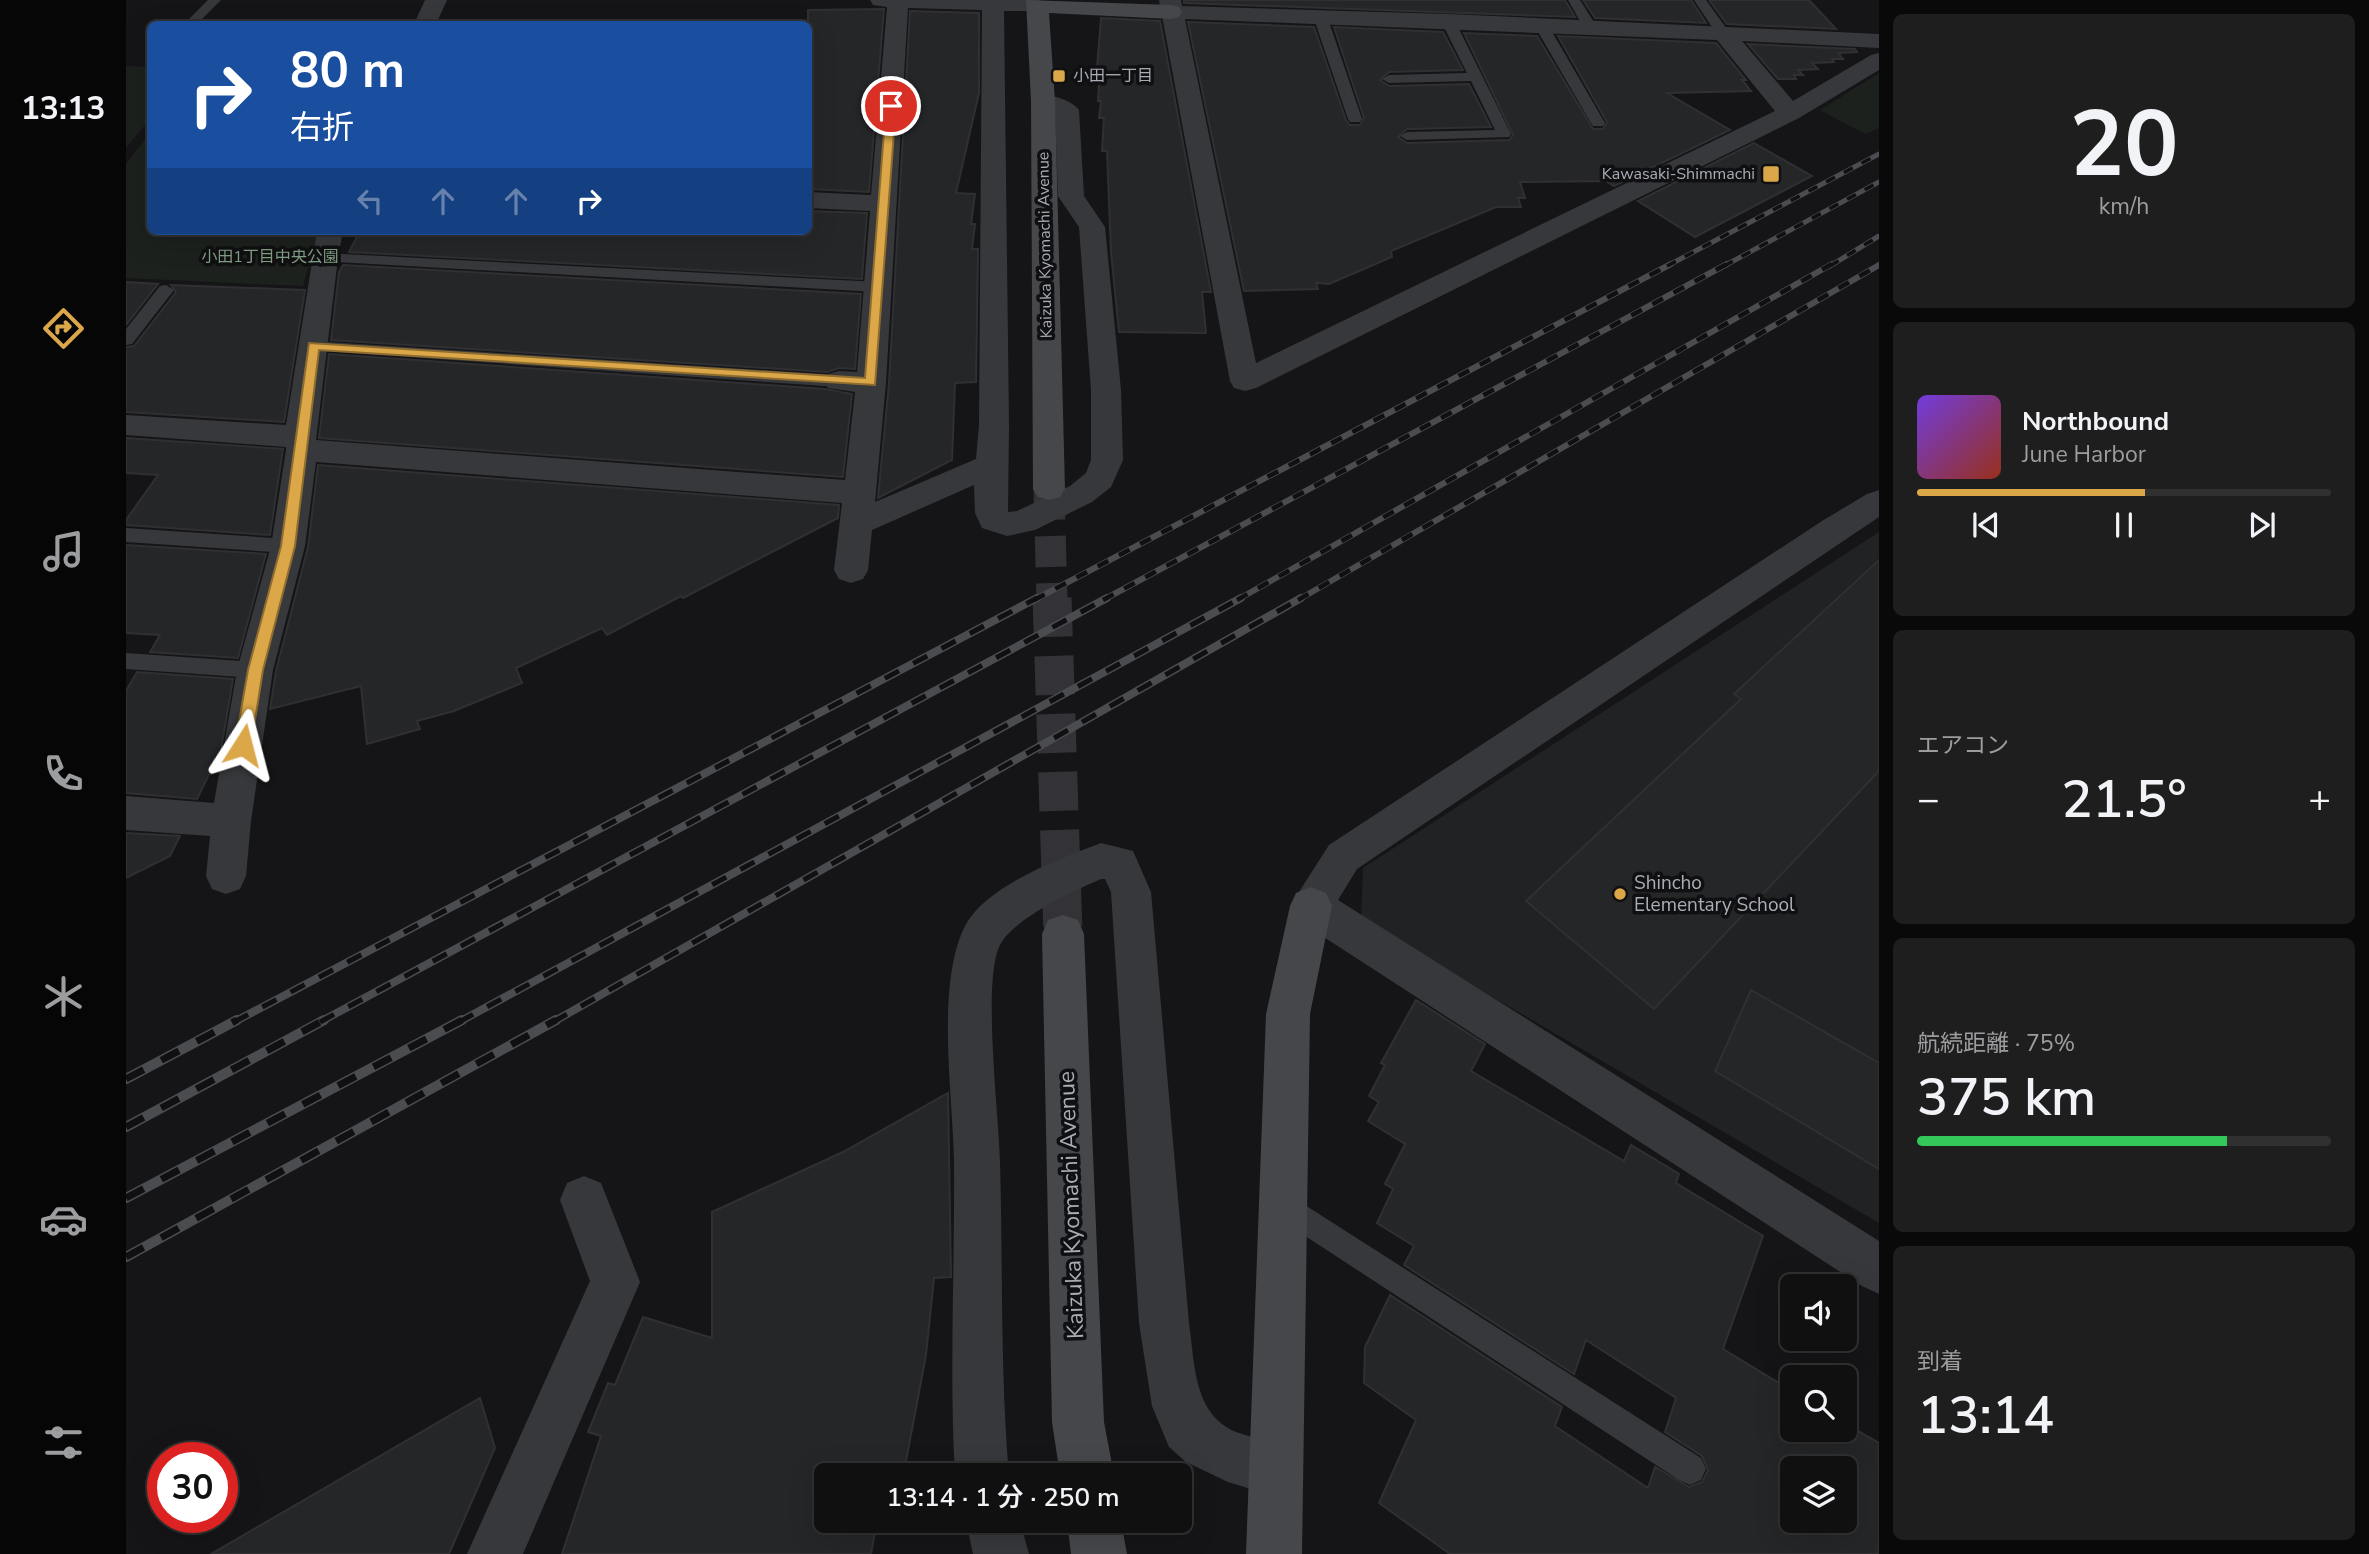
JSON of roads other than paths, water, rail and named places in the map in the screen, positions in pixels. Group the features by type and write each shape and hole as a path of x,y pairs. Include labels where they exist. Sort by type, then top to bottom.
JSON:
{"street":[{"path":"426,21 436,0"},
{"path":"881,0 993,5 1037,3 1171,6 1320,16 1879,41"},
{"path":"851,570 871,383 898,0"},
{"name":"Kaizuka Kyomachi Avenue","path":"1037,3 1043,101 1049,489"},
{"path":"993,5 993,464 990,512 994,520 1007,524 1023,522 1081,494 1100,479 1107,460 1106,390 1092,227 1071,196 1067,110 1043,101"},
{"path":"1171,6 1245,381 1790,113 1879,60"},
{"path":"1725,36 1790,113"},
{"path":"812,200 884,204"},
{"path":"226,876 231,821 255,670 288,546 327,245"},
{"path":"839,381 871,383"},
{"path":"126,425 857,509 993,464"},
{"path":"1274,1554 1288,1014 1311,906 1343,857 1697,619 1879,502"},
{"path":"126,813 231,821"},
{"path":"981,1463 976,1395 977,1162 972,998 975,959 981,938 1003,911 1101,861 1119,864 1131,891 1164,1323 1172,1381 1188,1429 1235,1460 1275,1469"},
{"path":"1311,906 1879,1269"},
{"name":"Kaizuka Kyomachi Avenue","path":"1063,934 1078,1422 1085,1463"},
{"path":"495,1554 615,1282 584,1200"},
{"path":"996,1533 1001,1554"},
{"path":"1096,1533 1100,1554"}],"lane":[{"path":"193,21 215,0"},
{"path":"1574,0 1590,27"},
{"path":"1700,0 1725,36"},
{"path":"1320,16 1355,119"},
{"path":"1407,135 1504,134 1448,20"},
{"path":"1541,25 1598,124"},
{"path":"1389,79 1476,77"},
{"path":"327,245 878,287"},
{"path":"126,340 166,290"},
{"path":"313,345 839,381"},
{"path":"126,535 288,546"},
{"path":"126,661 255,670"},
{"path":"1283,1205 1690,1469"}],"tunnel":[{"path":"1049,489 1052,600"},
{"path":"1052,598 1063,934"}],"railway":[{"path":"1667,266 1879,154"},
{"path":"1724,266 1879,182"},
{"path":"1830,266 1879,236"},
{"path":"1034,600 1671,264"},
{"path":"1103,600 1727,264"},
{"path":"1237,600 1832,264"},
{"path":"1298,600 1879,265"},
{"path":"234,1022 1037,598"},
{"path":"320,1022 1107,598"},
{"path":"459,1022 1241,598"},
{"path":"553,1022 1301,598"},
{"path":"126,1079 237,1020"},
{"path":"126,1127 324,1020"},
{"path":"126,1198 462,1020"},
{"path":"126,1257 556,1020"}],"place":[{"name":"小田一丁目","path":"1059,76"},
{"name":"Kawasaki-Shimmachi","path":"1771,174"},
{"name":"Shincho Elementary School","path":"1620,894"}],"park label":[{"name":"小田1丁目中央公園","path":"270,257"}]}
